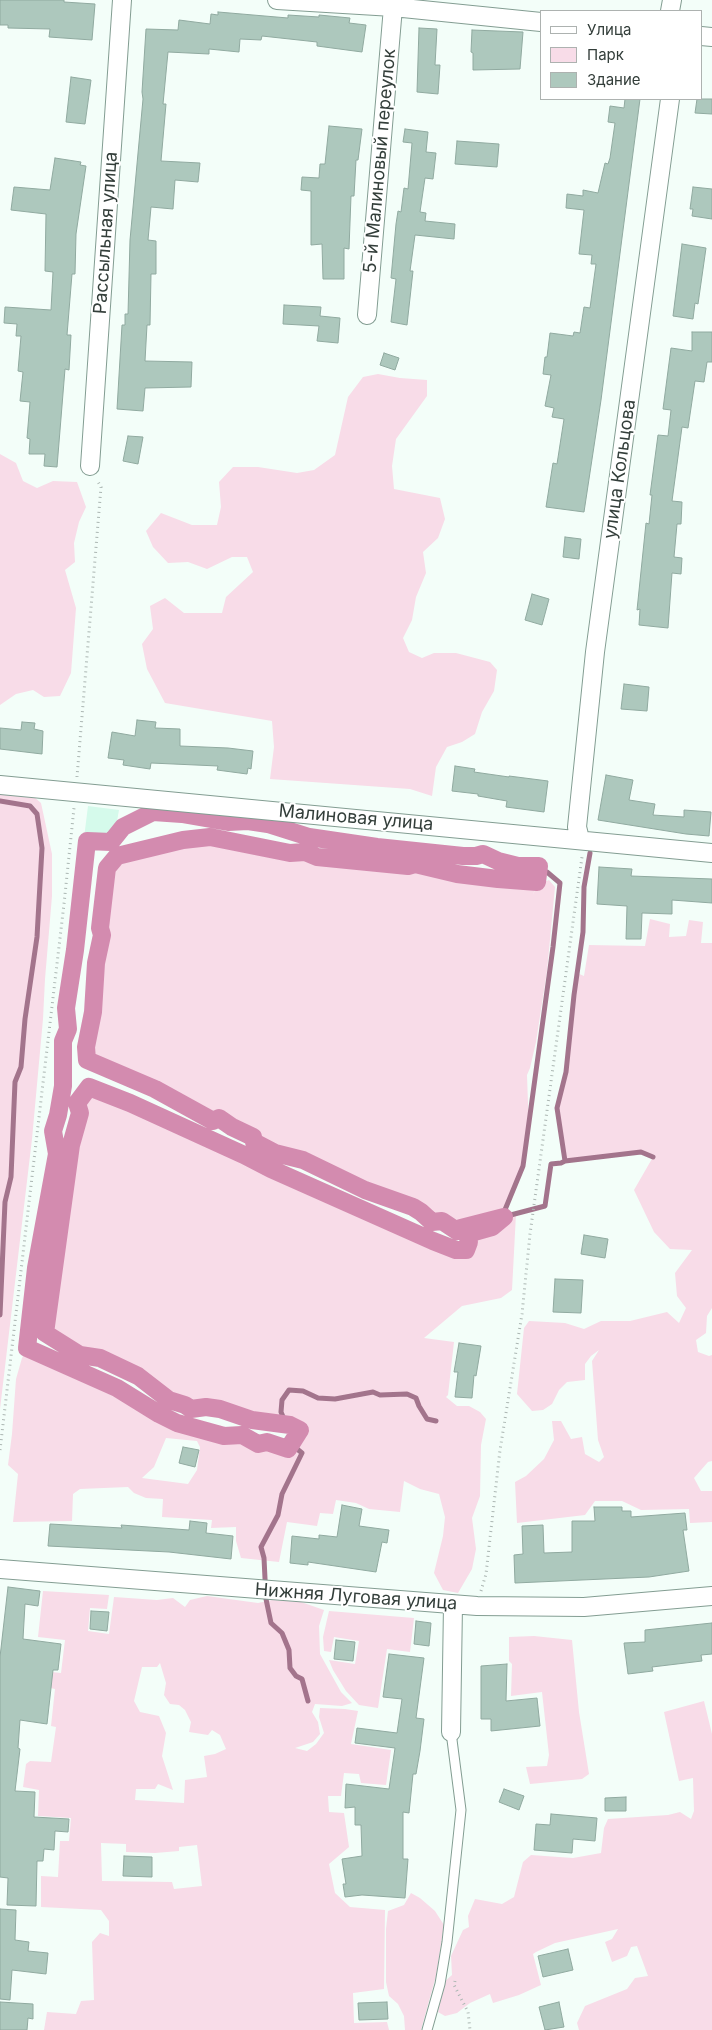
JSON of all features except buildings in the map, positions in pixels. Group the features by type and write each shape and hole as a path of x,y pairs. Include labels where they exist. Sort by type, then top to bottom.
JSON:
{"street":[{"name":"Рассыльная улица","path":"90,466 122,0"},
{"path":"277,0 393,7 540,22"},
{"name":"5-й Малиновый переулок","path":"367,315 393,7"},
{"name":"улица Кольцова","path":"580,839 577,827 595,652 670,100"},
{"name":"Малиновая улица","path":"0,785 712,853"},
{"name":"Нижняя Луговая улица","path":"0,1569 477,1606 584,1608 712,1596"},
{"path":"451,1732 453,1605"}],"lane":[{"path":"428,2030 440,1984 448,1942 461,1810 451,1732"}],"path":[{"path":"0,1450 76,792 101,487 90,466"},
{"path":"477,1606 486,1574 500,1450 522,1314 530,1234 583,851 580,839"},
{"path":"455,1976 454,1985 468,2012 470,2030"}],"shaded area":[{"path":"88,806 119,810 115,832 109,839 84,838"}],"green space":[{"path":"378,374 427,380 427,396 396,439 392,466 394,489 440,498 445,519 438,538 423,552 426,573 416,597 412,620 403,638 409,652 422,658 434,653 456,653 490,662 497,670 494,691 482,712 475,734 462,742 447,747 436,767 432,796 410,789 270,779 274,747 272,721 165,703 147,669 142,644 153,629 150,606 165,598 184,613 222,613 226,597 253,572 247,557 232,557 207,569 188,562 168,563 153,547 146,531 161,513 192,525 217,525 221,507 219,482 233,467 258,467 297,473 314,470 335,455 348,397 363,377"},
{"path":"0,454 16,463 23,481 37,488 53,481 77,482 86,507 79,522 74,543 75,562 65,570 76,608 71,673 60,696 44,697 33,690 16,694 0,705"},
{"path":"0,792 33,796 41,803 52,854 52,896 32,1139 0,1409"},
{"path":"210,837 290,853 305,852 317,857 408,866 415,864 457,874 537,882 533,895 537,885 549,880 555,887 547,971 536,1042 527,1075 529,1131 523,1166 499,1218 461,1228 457,1231 442,1221 432,1222 413,1207 365,1190 303,1160 275,1153 254,1142 253,1137 232,1127 219,1118 213,1121 155,1089 87,1060 86,1047 93,1012 96,963 102,935 100,928 107,868 117,856 183,840"},
{"path":"650,919 670,924 669,937 686,936 689,920 703,922 701,943 712,943 712,1308 707,1316 706,1333 696,1340 698,1352 709,1356 712,1355 712,1461 708,1462 694,1478 701,1491 712,1491 712,1522 690,1523 689,1509 641,1510 622,1501 595,1501 585,1515 517,1523 515,1482 526,1476 544,1459 554,1440 552,1421 561,1421 571,1439 582,1437 585,1454 599,1462 604,1457 598,1440 592,1361 599,1350 585,1364 585,1380 567,1382 559,1390 552,1404 543,1410 532,1411 517,1394 524,1328 529,1321 565,1323 584,1329 601,1321 630,1321 667,1312 679,1323 686,1308 677,1296 675,1273 692,1250 670,1249 654,1232 634,1190 653,1157 640,1152 565,1161 557,1108 566,1072 577,973 584,976 589,945 645,946"},
{"path":"89,1087 130,1103 271,1169 456,1250 467,1250 469,1242 467,1234 492,1227 504,1217 516,1214 512,1290 501,1298 462,1306 424,1338 454,1342 448,1395 446,1397 457,1406 469,1406 480,1412 486,1419 481,1445 480,1496 472,1518 476,1549 472,1569 458,1593 443,1590 434,1573 443,1536 445,1517 439,1494 420,1489 404,1481 400,1512 369,1509 356,1503 336,1500 333,1514 320,1513 317,1526 287,1522 279,1562 241,1558 236,1541 236,1527 211,1528 212,1520 162,1517 163,1499 146,1498 134,1493 128,1487 80,1489 73,1494 72,1521 13,1522 18,1474 8,1465 16,1379 27,1348 117,1388 177,1423 224,1436 242,1435 258,1444 267,1442 288,1449 299,1430 290,1425 252,1420 220,1409 206,1407 191,1409 169,1400 138,1376 100,1358 80,1355 45,1333 71,1145 80,1113 77,1103","holes":["166,1438 197,1441 200,1447 197,1470 188,1484 142,1478 154,1467"]},
{"path":"43,1591 109,1595 107,1609 90,1608 88,1631 109,1634 114,1597 157,1600 173,1598 185,1607 190,1600 207,1596 258,1603 272,1600 301,1602 324,1610 319,1626 320,1654 341,1692 352,1703 342,1706 315,1704 312,1712 318,1722 320,1734 313,1742 295,1748 307,1751 316,1744 324,1733 319,1717 320,1708 358,1711 351,1744 391,1750 386,1785 361,1783 359,1774 344,1773 341,1796 328,1796 329,1812 344,1813 349,1847 329,1864 335,1893 350,1907 385,1910 384,1989 353,1993 354,2023 387,2022 389,2030 44,2030 47,2012 76,2014 81,2001 94,2000 92,1942 100,1933 109,1936 109,1921 101,1910 41,1907 41,1876 58,1877 60,1841 69,1841 71,1818 38,1816 39,1790 23,1787 26,1764 30,1761 51,1762 56,1727 51,1726 55,1689 41,1686 42,1671 61,1673 65,1640 38,1637","holes":["160,1663 166,1683 164,1695 170,1704 179,1705 185,1710 191,1722 189,1732 208,1735 212,1730 220,1735 226,1749 204,1756 207,1777 185,1780 184,1803 135,1800 136,1789 155,1789 158,1784 173,1790 162,1756 166,1733 159,1716 140,1712 134,1701 142,1667 157,1667","101,1843 126,1844 126,1852 155,1853 179,1851 179,1847 197,1845 202,1886 174,1889 172,1882 102,1881"]},
{"path":"329,1611 414,1618 410,1652 387,1649 378,1708 359,1705 346,1691 333,1670 329,1660 355,1664 359,1641 334,1637 331,1652 324,1651 323,1637"},
{"path":"534,1636 572,1640 579,1712 589,1774 582,1779 530,1784 526,1767 547,1766 549,1755 542,1692 511,1696 512,1664 509,1661 509,1637"},
{"path":"704,1701 712,1734 712,2030 579,2030 577,2023 585,2006 627,1989 635,1978 648,1976 637,1946 631,1947 627,1956 612,1962 605,1942 612,1939 618,1929 555,1943 533,1954 541,1985 519,1995 493,2003 490,1994 470,2003 457,2013 445,2016 438,2012 444,1982 452,1975 451,1956 463,1930 469,1927 468,1916 475,1899 502,1904 514,1897 523,1862 531,1855 573,1858 601,1853 604,1828 608,1819 668,1815 680,1812 691,1819 694,1811 693,1778 679,1781 664,1712"},
{"path":"411,1893 435,1911 444,1925 436,1976 421,2030 405,2030 404,2016 398,2004 389,1996 386,1982 388,1911 404,1905"}],"waterway":[{"path":"0,801 30,806 37,814 42,848 37,937 25,1019 21,1067 15,1082 11,1177 5,1202 0,1315"},
{"path":"153,812 182,814 228,822 248,821 268,824 309,837 377,847 463,856 483,854 498,861 518,866 539,866 537,882 498,879 457,874 415,864 408,866 317,857 305,852 290,853 210,837 183,840 117,856 107,868 100,928 102,935 96,963 93,1012 86,1047 87,1060 155,1089 213,1121 219,1118 232,1127 253,1137 254,1142 275,1153 303,1160 365,1190 413,1207 432,1222 442,1221 457,1231 461,1228 504,1217 492,1227 467,1234 469,1242 466,1250 456,1250 271,1169 130,1103 89,1087 77,1103 80,1113 71,1145 45,1333 80,1355 100,1358 138,1376 169,1400 191,1409 206,1407 220,1409 252,1420 290,1425 300,1430 288,1449 267,1442 258,1444 242,1435 224,1436 177,1423 117,1388 27,1348 36,1268 57,1154 53,1131 63,1086 63,1041 68,1029 66,1008 75,950 87,841 111,842 123,827 153,812"},
{"path":"590,853 584,887 583,932 566,1072 557,1108 565,1161 641,1152 653,1157"},
{"path":"502,1217 523,1166 560,883 547,872 531,870"},
{"path":"457,1231 461,1228 545,1206 551,1164 565,1161"},
{"path":"286,1424 281,1412 282,1400 289,1390 303,1391 318,1398 335,1399 373,1392 380,1395 407,1394 416,1398 427,1419 436,1421"},
{"path":"291,1444 302,1453 282,1494 278,1515 261,1547 264,1558 266,1599 271,1623 282,1633 289,1650 290,1668 296,1676 302,1679 308,1701"}]}
